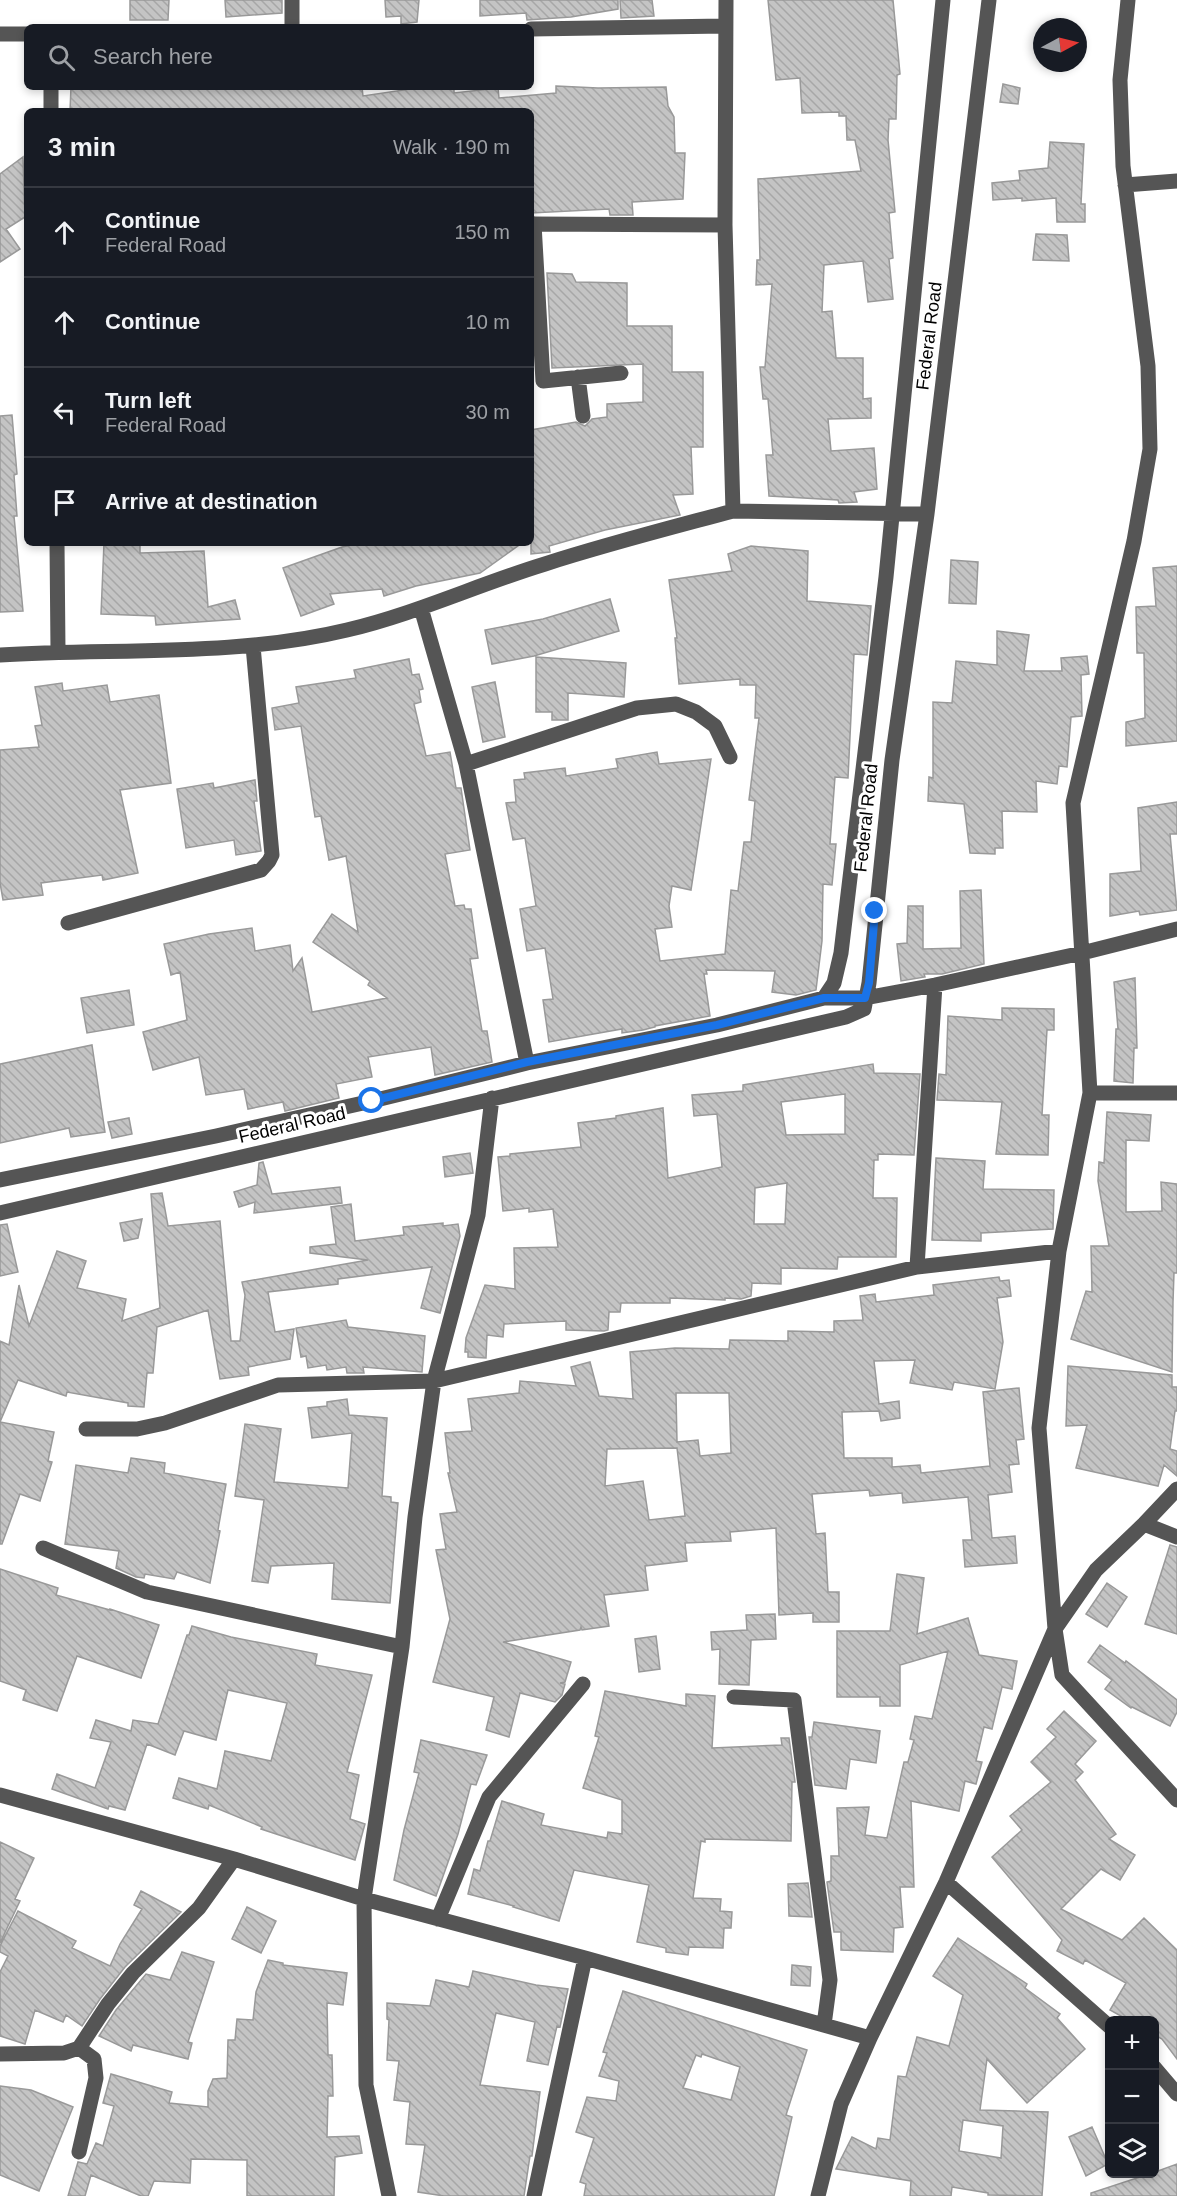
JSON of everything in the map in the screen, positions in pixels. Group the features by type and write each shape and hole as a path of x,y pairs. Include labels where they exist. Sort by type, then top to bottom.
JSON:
{"street":[{"path":"292,0 292,24"},
{"path":"726,0 724,27 725,225 733,511"},
{"name":"Federal Road","path":"0,1180 238,1131 372,1101 527,1062 717,1025 824,998 834,982 841,953 892,512 943,0"},
{"name":"Federal Road","path":"0,1213 846,1017 864,1009 869,983 892,760 927,514 989,0"},
{"path":"1128,0 1120,80 1125,185 1148,366 1150,449 1134,541 1073,803 1090,1093 1059,1251 1039,1428 1055,1629 1062,1675 1177,1800"},
{"path":"534,29 724,27"},
{"path":"0,34 24,34"},
{"path":"51,90 51,108"},
{"path":"1125,185 1177,181"},
{"path":"534,224 725,225"},
{"path":"534,240 543,381 621,373"},
{"path":"578,377 583,416"},
{"path":"0,655 58,651 254,646 347,630 421,608 544,564 733,511 927,514"},
{"path":"57,546 58,651"},
{"path":"421,608 466,764 527,1062"},
{"path":"68,923 261,870 269,861 272,855 254,646"},
{"path":"466,764 636,708 676,704 696,712 714,726 729,757"},
{"path":"824,998 865,998 935,985 1082,953 1177,929"},
{"path":"917,1267 935,985"},
{"path":"1090,1093 1177,1093"},
{"path":"389,2196 366,2085 364,1899 402,1647 415,1517 434,1381 478,1215 492,1098"},
{"path":"86,1429 137,1429 165,1423 278,1385 434,1381 917,1267 1059,1251"},
{"path":"818,2196 841,2104 870,2038 946,1882 1055,1629 1096,1570 1177,1489"},
{"path":"1144,1524 1177,1537"},
{"path":"43,1548 147,1592 402,1647"},
{"path":"438,1919 489,1797 583,1684"},
{"path":"735,1697 794,1700 830,1980 824,2025"},
{"path":"0,1795 234,1859 364,1899 870,2038"},
{"path":"0,2054 64,2053 79,2048 108,2004 133,1972 199,1908 234,1859"},
{"path":"946,1882 1105,2023"},
{"path":"534,2196 585,1958"},
{"path":"79,2048 94,2060 96,2078 79,2152"},
{"path":"1157,2070 1177,2094"}],"building":[{"path":"130,0 169,0 168,20 130,20"},
{"path":"225,0 282,0 282,13 226,17"},
{"path":"385,0 419,0 417,22 401,24 401,16 386,17"},
{"path":"480,0 618,0 618,9 571,17 527,20 526,13 480,16"},
{"path":"620,0 652,0 654,16 621,18"},
{"path":"768,0 893,0 900,74 897,75 896,119 889,119 888,140 895,212 889,213 893,258 889,259 893,299 868,302 863,261 824,265 822,312 832,311 836,358 863,358 863,399 871,398 871,418 828,419 831,451 874,448 877,489 854,492 857,502 839,503 838,500 769,496 766,455 773,455 768,399 763,399 760,367 765,367 772,284 756,285 757,260 760,260 758,179 861,171 855,140 847,140 846,116 839,116 839,112 802,113 800,78 776,80"},
{"path":"1003,84 1020,88 1018,104 1000,102"},
{"path":"556,86 666,87 668,106 674,117 675,153 685,153 683,199 632,202 633,215 610,215 609,209 534,213 534,108 70,108 71,90 362,90 363,96 404,90 454,90 454,93 498,90 499,98 556,93"},
{"path":"1050,142 1084,144 1081,204 1085,204 1085,222 1057,222 1056,198 1022,201 1022,198 993,200 992,183 1020,180 1019,171 1048,168"},
{"path":"23,157 24,218 6,229 20,249 0,262 0,174"},
{"path":"1036,234 1067,235 1069,261 1033,260"},
{"path":"547,273 572,274 576,282 627,283 627,326 672,326 672,372 703,372 703,447 691,447 693,494 673,495 680,515 605,530 549,546 550,552 531,554 531,546 534,546 534,429 576,422 585,426 592,419 607,417 607,404 643,402 643,364 552,368"},
{"path":"12,415 17,474 14,475 17,516 14,516 23,611 0,612 0,416"},
{"path":"104,546 140,546 140,553 204,551 208,607 235,600 240,619 156,625 155,616 101,614"},
{"path":"518,546 480,573 416,586 384,596 382,589 330,594 334,604 301,616 283,568 342,547"},
{"path":"751,546 808,551 807,601 871,606 867,655 854,654 848,778 835,777 830,844 836,844 832,885 823,884 822,941 816,990 796,995 772,992 775,971 706,970 707,974 704,974 710,1016 643,1030 622,1033 622,1029 549,1042 543,1000 553,999 545,948 527,951 520,909 536,906 525,838 513,840 506,803 516,802 514,780 525,779 524,773 565,768 566,776 618,768 616,759 657,752 659,764 711,759 691,890 672,886 669,906 672,927 655,929 660,961 725,954 731,890 738,891 744,842 751,842 755,801 749,800 759,718 755,718 756,685 740,685 740,679 679,684 675,638 677,638 669,580 732,571 728,554"},
{"path":"951,560 978,562 976,604 949,603"},
{"path":"1177,566 1177,741 1126,746 1126,722 1145,718 1144,653 1137,653 1136,607 1156,606 1153,568"},
{"path":"610,599 619,631 534,656 492,664 485,630 543,619"},
{"path":"997,631 1029,635 1024,671 1062,671 1061,658 1087,656 1089,674 1081,675 1082,716 1071,717 1067,767 1059,766 1057,784 1036,781 1037,812 1002,811 1003,848 995,848 995,854 970,853 964,804 928,801 929,777 933,778 933,702 952,703 956,661 997,665"},
{"path":"536,657 626,663 624,697 568,693 568,720 552,720 552,712 536,712"},
{"path":"409,659 412,675 419,674 423,689 419,690 421,702 414,704 426,756 450,752 456,788 461,788 470,850 445,854 455,906 464,905 465,909 471,909 478,958 470,959 482,1031 487,1031 492,1062 435,1075 431,1047 368,1057 372,1077 336,1084 339,1098 285,1111 283,1102 248,1109 244,1089 206,1095 199,1057 153,1070 143,1032 187,1020 180,972 171,975 164,944 252,928 255,951 290,945 293,971 302,958 312,1012 387,998 368,985 370,981 313,942 332,914 358,932 346,856 329,860 321,816 315,817 301,726 275,730 272,708 299,703 296,687 356,678 354,670"},
{"path":"495,682 505,737 483,742 472,687"},
{"path":"62,683 63,691 107,685 110,702 159,695 171,783 120,790 138,873 103,880 102,875 41,883 43,895 3,900 0,883 0,750 39,747 35,726 42,725 35,687"},
{"path":"255,780 257,801 254,801 261,851 236,855 234,840 186,848 177,789 213,783 214,788"},
{"path":"1177,802 1177,834 1170,834 1177,910 1140,915 1139,911 1110,916 1110,874 1141,871 1138,808"},
{"path":"981,890 984,964 942,974 924,974 925,977 901,981 897,944 907,943 908,906 923,906 923,949 961,948 960,891"},
{"path":"1135,978 1137,1048 1134,1048 1133,1083 1114,1081 1116,1029 1118,1029 1114,982"},
{"path":"129,990 134,1025 87,1033 81,998"},
{"path":"1002,1008 1054,1009 1054,1030 1047,1030 1042,1115 1049,1115 1048,1155 996,1154 1002,1102 937,1100 939,1074 946,1075 948,1016 1002,1020"},
{"path":"92,1045 105,1132 71,1137 69,1128 0,1143 0,1064"},
{"path":"873,1064 874,1073 920,1074 914,1155 878,1154 878,1160 874,1160 873,1198 897,1198 896,1257 838,1257 837,1269 781,1268 781,1284 752,1283 751,1296 741,1299 670,1298 670,1303 621,1303 620,1312 609,1312 608,1330 604,1331 566,1330 566,1321 504,1324 503,1337 487,1335 486,1358 468,1357 468,1352 465,1352 466,1338 485,1285 515,1289 514,1248 558,1247 553,1209 529,1212 529,1208 503,1211 498,1157 581,1147 578,1123 663,1108 668,1178 722,1167 717,1114 694,1116 692,1095 743,1091 743,1085","holes":["845,1094 845,1134 786,1135 781,1102","787,1183 785,1224 754,1224 755,1188"]},
{"path":"1107,1112 1151,1115 1149,1141 1126,1140 1126,1212 1162,1211 1161,1182 1177,1184 1177,1273 1174,1273 1172,1372 1071,1339 1086,1291 1092,1292 1091,1246 1109,1246 1098,1181 1099,1162 1104,1163"},
{"path":"129,1118 132,1134 112,1138 108,1122"},
{"path":"470,1153 473,1173 445,1177 443,1157"},
{"path":"936,1158 985,1161 983,1189 1054,1190 1053,1229 981,1233 981,1241 932,1240"},
{"path":"263,1162 272,1194 340,1187 342,1203 254,1213 255,1202 239,1207 234,1192 257,1185 259,1163"},
{"path":"162,1193 168,1226 220,1221 231,1341 240,1341 245,1295 242,1282 368,1260 310,1253 310,1247 336,1244 331,1207 351,1204 355,1241 404,1235 403,1227 443,1223 443,1226 458,1224 460,1236 440,1313 421,1308 432,1267 338,1279 338,1284 268,1292 275,1332 294,1329 290,1359 248,1367 249,1375 220,1379 208,1310 157,1327 153,1373 147,1373 144,1407 128,1406 128,1403 67,1392 66,1396 18,1380 0,1422 0,1341 9,1345 19,1285 29,1326 57,1251 86,1261 77,1288 126,1299 122,1321 160,1308 151,1194"},
{"path":"142,1219 138,1238 124,1241 120,1223"},
{"path":"7,1224 18,1272 0,1276 0,1225"},
{"path":"999,1277 1000,1281 1009,1280 1011,1296 997,1298 1003,1342 995,1389 954,1382 952,1390 910,1383 915,1360 874,1361 879,1404 899,1401 900,1418 881,1421 879,1411 842,1412 844,1458 892,1458 892,1467 920,1465 921,1473 990,1466 983,1392 1019,1388 1024,1439 1016,1440 1019,1464 1009,1465 1012,1492 988,1495 992,1538 1015,1536 1017,1563 965,1567 963,1540 972,1540 968,1497 903,1503 902,1493 870,1496 869,1490 812,1494 816,1534 825,1533 828,1592 839,1592 839,1622 813,1622 813,1613 779,1615 776,1528 730,1532 731,1541 685,1543 687,1561 645,1566 648,1590 604,1595 609,1626 582,1630 581,1627 580,1630 503,1642 571,1662 565,1682 560,1683 565,1684 562,1695 555,1702 520,1693 509,1737 486,1730 494,1697 433,1682 450,1619 436,1550 446,1549 440,1514 457,1512 448,1473 450,1473 445,1433 472,1431 468,1399 519,1393 520,1381 576,1386 571,1367 590,1362 599,1396 633,1399 630,1352 675,1348 729,1349 730,1340 788,1341 788,1331 834,1332 834,1321 863,1320 860,1296 875,1294 876,1302 934,1295 933,1285","holes":["676,1393 729,1393 731,1453 700,1456 698,1440 677,1442","677,1448 685,1516 649,1520 643,1481 605,1486 607,1449"]},
{"path":"346,1320 348,1327 425,1336 422,1372 363,1367 364,1373 347,1373 346,1367 327,1370 326,1365 308,1368 306,1356 301,1357 296,1328"},
{"path":"1068,1366 1172,1375 1172,1387 1177,1387 1177,1411 1175,1411 1170,1449 1177,1451 1177,1476 1164,1465 1158,1486 1076,1468 1087,1425 1066,1426"},
{"path":"347,1399 349,1415 387,1418 382,1496 391,1497 391,1502 398,1503 390,1603 332,1599 334,1563 271,1566 268,1583 252,1581 264,1500 235,1496 245,1424 281,1429 274,1482 348,1488 352,1433 312,1438 308,1408 327,1406 327,1402"},
{"path":"0,1422 54,1432 48,1461 52,1462 40,1501 20,1494 2,1544 0,1544"},
{"path":"131,1458 165,1463 164,1473 226,1484 210,1583 177,1572 174,1579 145,1574 144,1578 136,1577 116,1568 119,1551 65,1544 76,1465 128,1473"},
{"path":"1170,1545 1177,1547 1177,1634 1145,1624"},
{"path":"0,1569 58,1588 56,1595 159,1625 141,1678 77,1656 57,1711 23,1700 26,1690 0,1681"},
{"path":"897,1574 924,1578 917,1634 968,1618 979,1655 1017,1661 1012,1689 1002,1687 992,1729 984,1727 976,1761 982,1762 976,1784 965,1781 959,1811 911,1801 914,1887 900,1887 903,1927 894,1928 893,1952 841,1950 841,1932 834,1932 827,1882 831,1881 831,1856 839,1856 837,1808 869,1807 865,1835 887,1838 904,1762 908,1762 914,1740 910,1739 915,1716 932,1719 948,1651 900,1665 900,1706 880,1706 880,1697 837,1697 837,1631 890,1631"},
{"path":"1107,1583 1127,1597 1107,1627 1086,1614"},
{"path":"775,1614 776,1639 751,1640 749,1685 719,1684 720,1649 712,1650 711,1632 747,1630 746,1615"},
{"path":"192,1626 231,1637 317,1654 315,1665 372,1675 347,1772 359,1775 350,1819 365,1824 355,1860 261,1829 262,1827 209,1805 208,1809 173,1798 179,1778 217,1789 225,1751 271,1761 287,1703 228,1690 216,1740 184,1731 175,1755 147,1744 125,1810 109,1806 108,1809 52,1789 57,1774 95,1788 111,1742 90,1738 96,1720 131,1731 133,1720 158,1724"},
{"path":"656,1636 660,1669 639,1672 635,1639"},
{"path":"1100,1645 1125,1663 1126,1661 1177,1700 1177,1712 1170,1726 1131,1708 1105,1689 1112,1680 1088,1662"},
{"path":"605,1691 686,1706 686,1694 715,1696 712,1748 782,1745 781,1738 789,1738 795,1782 792,1782 791,1841 705,1839 705,1842 701,1841 693,1898 721,1899 720,1911 732,1912 731,1928 724,1928 723,1948 689,1947 688,1955 666,1952 666,1948 637,1942 649,1885 574,1870 559,1921 468,1894 474,1869 480,1871 502,1801 544,1814 541,1825 607,1838 608,1832 622,1834 622,1800 583,1788 599,1737 595,1736"},
{"path":"1064,1711 1096,1741 1075,1764 1083,1772 1075,1780 1116,1834 1109,1839 1135,1855 1120,1880 1101,1869 1061,1909 1122,1940 1144,1918 1177,1950 1177,2059 1159,2037 1159,2016 1121,2016 1110,2010 1126,1983 1085,1960 1083,1964 1057,1951 1062,1940 992,1857 1022,1830 1010,1816 1051,1782 1031,1762 1056,1737 1047,1729"},
{"path":"814,1722 880,1731 876,1763 850,1759 846,1789 815,1785 809,1737 812,1737"},
{"path":"421,1740 487,1755 476,1785 471,1784 458,1834 436,1896 394,1880 419,1773 414,1772"},
{"path":"0,1842 34,1858 15,1899 20,1901 0,1943"},
{"path":"808,1883 812,1917 789,1916 788,1884"},
{"path":"141,1891 181,1912 125,1967 82,2026 66,2015 63,2022 35,2010 25,2044 0,2036 0,1972 8,1956 0,1952 0,1946 18,1911 76,1941 72,1948 110,1966 120,1944 142,1909 134,1905"},
{"path":"247,1907 276,1921 261,1953 232,1939"},
{"path":"958,1938 1027,1984 1025,1988 1060,2014 1057,2018 1085,2049 1027,2103 987,2059 980,2110 1048,2112 1042,2196 988,2195 988,2193 952,2187 951,2196 910,2196 911,2181 836,2169 852,2137 876,2149 878,2138 890,2140 898,2076 906,2077 917,2037 949,2046 963,1995 933,1976","holes":["963,2120 1003,2126 1001,2158 959,2151"]},
{"path":"182,1952 214,1962 188,2042 192,2043 188,2059 133,2045 131,2051 99,2036 116,2010 146,1974 170,1980"},
{"path":"268,1960 283,1963 283,1965 347,1973 343,2005 327,2003 328,2055 332,2055 333,2096 328,2096 327,2137 359,2136 362,2153 335,2157 334,2196 247,2196 247,2160 191,2159 190,2183 154,2181 148,2196 141,2196 91,2175 85,2196 68,2196 78,2162 87,2164 96,2143 103,2146 114,2106 103,2103 111,2074 172,2092 169,2103 208,2107 208,2091 213,2079 227,2078 228,2040 235,2040 237,2019 253,2020 256,1992"},
{"path":"792,1965 811,1967 810,1986 791,1985"},
{"path":"473,1971 536,1985 568,1989 560,2027 557,2026 548,2065 527,2061 535,2022 496,2013 480,2085 540,2092 532,2156 530,2156 524,2196 444,2196 418,2192 425,2145 406,2144 410,2102 394,2100 399,2061 387,2060 389,2020 387,2019 387,2003 430,2006 436,1980 469,1987"},
{"path":"623,1991 807,2050 786,2115 792,2117 774,2196 584,2196 586,2184 580,2182 594,2138 576,2132 587,2097 616,2101 619,2081 599,2076 607,2053 603,2052","holes":["702,2054 740,2067 731,2100 683,2088 696,2055 701,2057"]},
{"path":"0,2086 31,2090 73,2107 39,2191 0,2175"},
{"path":"1092,2127 1105,2157 1105,2166 1086,2176 1069,2137"},
{"path":"1177,2164 1177,2196 1091,2196 1091,2193 1137,2178 1159,2178 1159,2171"}],"route":[{"path":"372,1101 527,1062 717,1025 824,998 865,998 869,983 875,911"}]}
